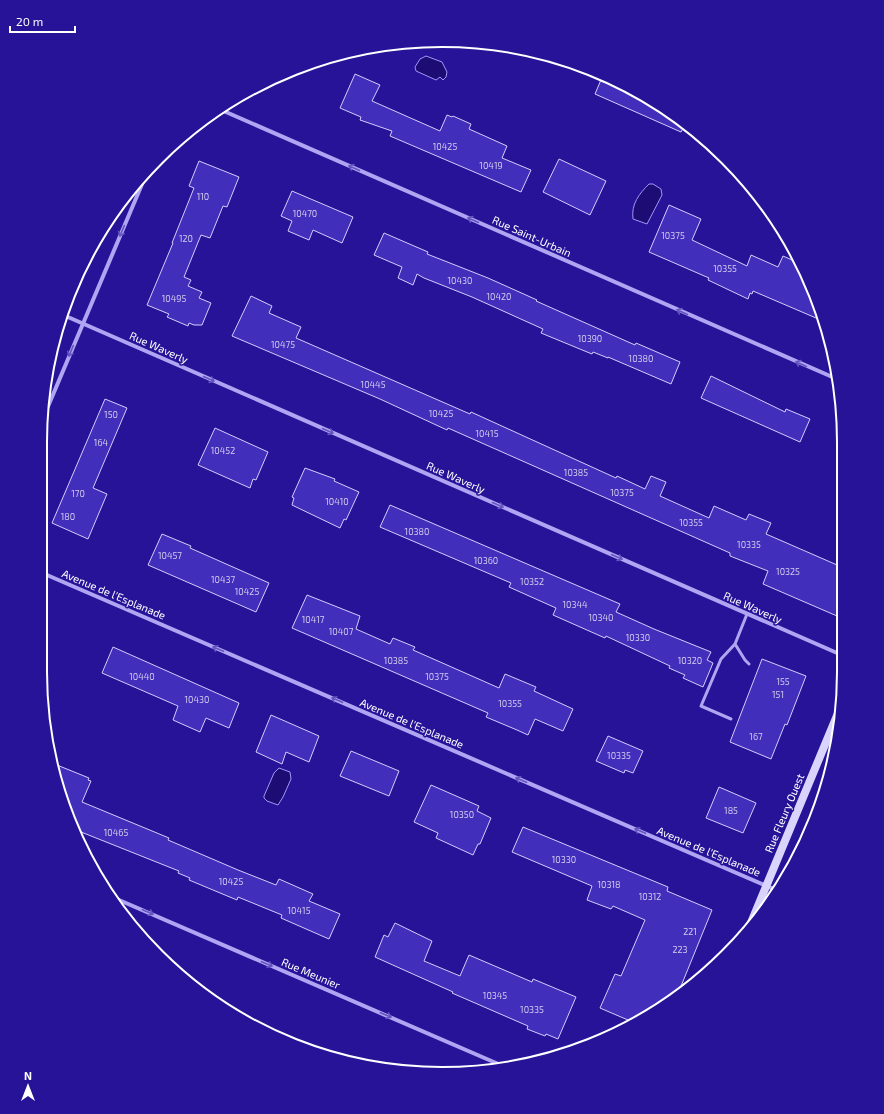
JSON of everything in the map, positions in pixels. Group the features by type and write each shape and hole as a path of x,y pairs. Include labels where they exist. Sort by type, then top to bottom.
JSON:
{"street":[{"name":"Rue Saint-Urbain","path":"226,112 831,377"},
{"path":"49,404 141,187"},
{"name":"Rue Waverly","path":"67,317 837,653"},
{"name":"Avenue de l'Esplanade","path":"47,575 772,888"},
{"name":"Rue Fleury Ouest","path":"756,911 834,723"},
{"name":"Rue Meunier","path":"121,901 497,1063"}],"lane":[{"path":"731,718 701,706 721,659 735,644 747,614"},
{"path":"735,644 749,664"}],"shaded area":[{"path":"426,56 442,62 447,72 446,77 443,80 440,77 436,80 416,71 415,67 420,59"},
{"path":"649,184 653,184 661,189 662,195 647,224 633,219 633,209 636,200"},
{"path":"279,768 290,772 291,779 278,805 267,801 264,796 274,773"}],"building":[{"path":"355,74 380,85 372,101 440,131 447,115 453,116 471,124 469,129 507,146 502,158 531,170 521,192 390,136 392,131 360,120 361,117 340,108"},
{"path":"601,81 640,100 682,129 681,132 595,94"},
{"path":"559,159 606,181 590,215 543,192"},
{"path":"199,161 239,177 227,207 223,206 210,238 201,235 184,277 191,280 188,286 202,292 199,298 211,303 202,325 194,325 189,323 188,326 167,317 169,314 147,305 194,188 189,186"},
{"path":"292,191 353,217 342,243 313,230 309,240 288,231 292,221 281,216"},
{"path":"669,205 701,219 692,240 747,266 751,255 778,267 783,256 792,260 807,291 817,318 753,291 752,294 750,293 748,299 708,280 709,278 649,252"},
{"path":"384,233 428,252 427,254 488,278 635,345 636,343 680,362 671,384 608,357 593,352 592,354 541,333 543,329 417,274 413,285 398,278 402,267 374,255"},
{"path":"251,296 272,306 269,313 301,327 296,338 470,414 471,412 616,478 617,476 645,489 651,476 666,482 660,496 709,518 714,506 746,520 749,514 771,523 766,534 837,565 837,616 763,584 768,571 730,556 730,553 448,428 447,430 380,399 232,336"},
{"path":"711,376 785,412 786,409 810,419 800,442 701,398"},
{"path":"105,399 127,408 93,488 107,494 88,539 52,523"},
{"path":"215,428 268,452 256,480 253,479 250,488 198,465"},
{"path":"305,468 335,479 334,481 359,492 346,520 344,519 340,528 292,505 294,498 292,497"},
{"path":"390,505 620,604 616,612 711,652 707,660 713,663 703,687 683,678 685,675 669,668 670,666 606,636 605,638 553,615 556,608 509,587 511,583 380,527"},
{"path":"162,534 269,583 256,612 148,565"},
{"path":"307,595 360,616 356,629 390,644 393,638 415,647 413,650 499,688 505,674 536,687 534,691 573,709 563,731 535,719 528,735 486,717 488,713 292,628"},
{"path":"113,647 239,703 229,728 206,718 200,732 173,720 178,706 102,673"},
{"path":"762,659 806,676 787,725 785,724 771,759 730,742"},
{"path":"271,715 319,736 309,762 286,752 282,764 256,752"},
{"path":"608,736 643,751 633,773 625,770 624,773 596,761"},
{"path":"351,751 399,771 389,796 340,776"},
{"path":"58,766 89,778 88,780 91,781 82,802 276,885 279,879 313,894 309,901 340,914 329,939 281,918 282,915 238,897 237,900 189,880 190,878 178,873 179,871 81,832 68,799"},
{"path":"431,785 479,806 477,811 491,818 480,844 478,844 473,855 436,838 438,833 414,822"},
{"path":"719,787 756,803 743,833 706,818"},
{"path":"523,827 668,887 667,891 712,910 681,986 640,1014 628,1020 600,1008 615,974 621,976 645,920 613,906 611,909 587,900 592,886 512,852"},
{"path":"395,923 432,941 424,961 460,976 469,955 532,982 533,979 576,997 558,1039 527,1029 528,1026 375,957 384,935 388,937"}]}
